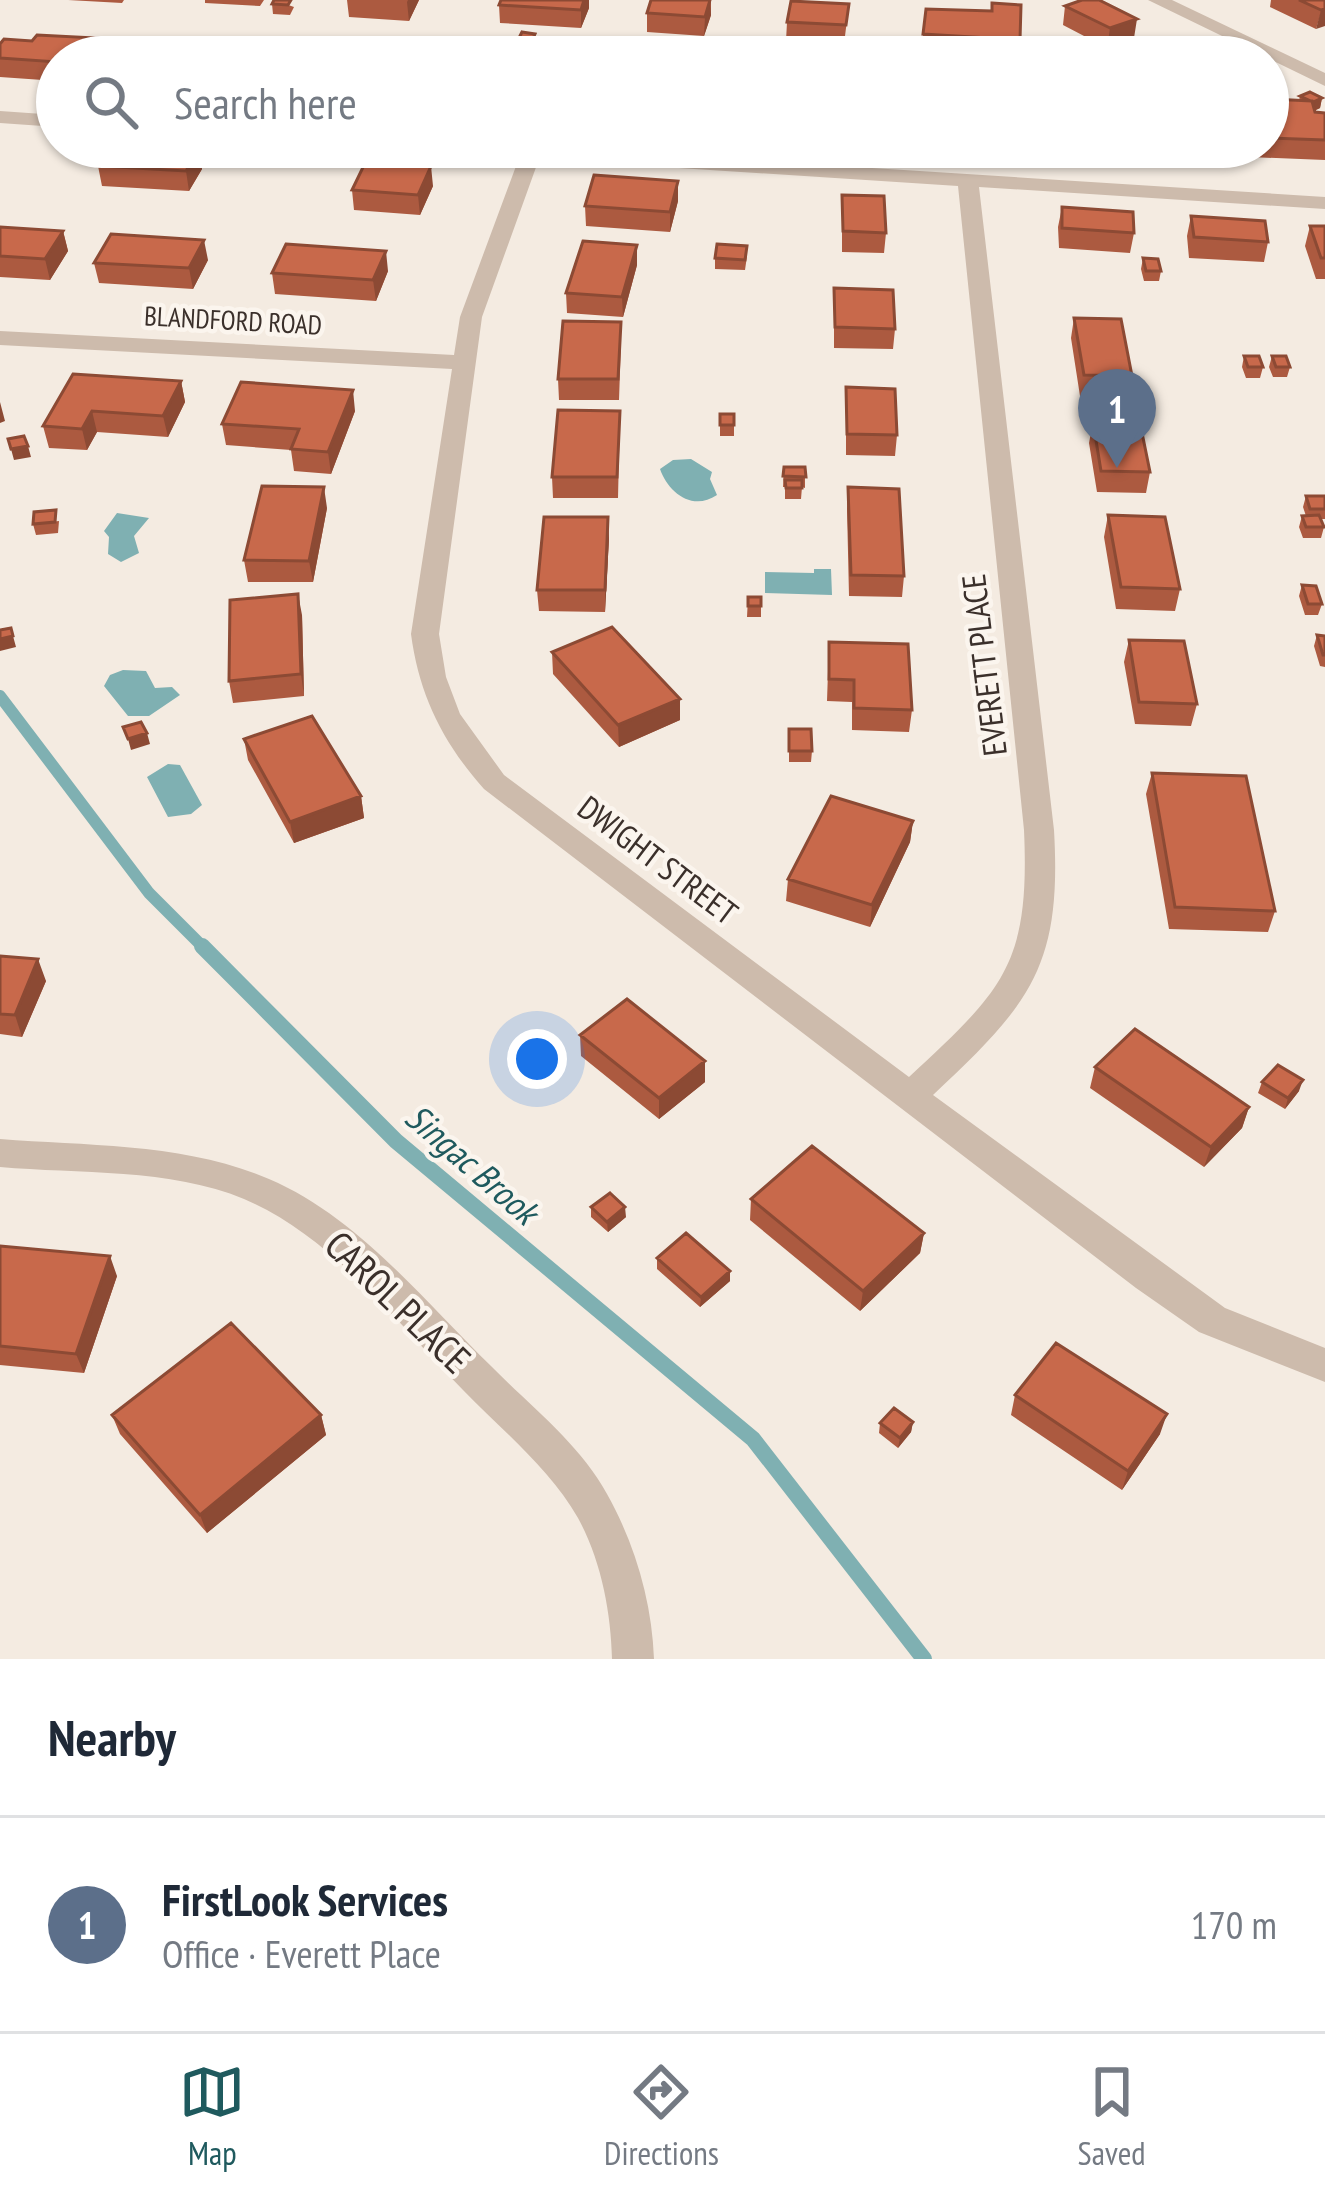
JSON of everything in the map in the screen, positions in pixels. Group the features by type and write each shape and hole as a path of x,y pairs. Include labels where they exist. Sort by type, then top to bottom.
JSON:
{"street":[{"path":"1157,0 1233,36"},
{"path":"1289,63 1325,80"},
{"path":"0,117 36,120"},
{"name":"DWIGHT STREET","path":"525,168 479,285 463,363 425,634 429,674 453,731 494,782 1212,1319 1273,1348 1325,1365"},
{"path":"781,168 1325,202"},
{"name":"EVERETT PLACE","path":"910,1096 1009,996 1036,939 1042,904 1039,830 968,180"},
{"name":"BLANDFORD ROAD","path":"0,338 463,363"},
{"name":"CAROL PLACE","path":"0,1153 207,1174 264,1193 334,1236 558,1459 592,1504 617,1562 632,1628 633,1659"}],"water":[{"path":"691,459 712,472 717,495 690,500 669,485 660,469 673,460"},
{"path":"117,513 149,518 134,536 139,553 121,562 108,554 109,537 104,531"},
{"path":"814,569 831,569 832,595 765,593 765,572 814,573"},
{"path":"146,671 155,688 172,687 180,695 149,716 128,716 104,686 110,675"},
{"path":"168,764 180,765 202,805 191,814 168,817 147,777"}],"building":[{"path":"501,0 584,0 581,10 499,5"},
{"path":"651,0 710,0 705,17 647,13"},
{"path":"1099,0 1137,19 1110,28 1065,6"},
{"path":"1299,0 1325,0 1325,9 1321,10"},
{"path":"791,1 849,4 846,25 787,22"},
{"path":"992,3 1021,5 1020,36 923,34 926,9 992,11"},
{"path":"36,36 36,61 0,58 4,39 32,41"},
{"path":"1310,92 1322,98 1313,102 1300,96"},
{"path":"1289,100 1312,101 1315,112 1325,113 1325,140 1289,139"},
{"path":"363,168 430,168 418,195 352,190"},
{"path":"594,175 678,181 670,212 585,206"},
{"path":"842,195 884,196 886,233 843,231"},
{"path":"1062,207 1133,212 1134,233 1062,228"},
{"path":"1191,216 1265,221 1268,242 1194,237"},
{"path":"1310,226 1325,226 1325,258 1321,258"},
{"path":"0,227 63,231 45,259 0,256"},
{"path":"111,234 204,240 189,268 94,263"},
{"path":"583,241 637,245 622,297 566,293"},
{"path":"286,244 386,251 373,280 272,273"},
{"path":"717,244 747,246 745,260 715,258"},
{"path":"1143,258 1158,259 1161,271 1146,271"},
{"path":"834,288 893,290 895,329 835,327"},
{"path":"1074,318 1121,319 1132,376 1084,375"},
{"path":"563,321 621,322 618,379 558,379"},
{"path":"1244,356 1259,356 1263,367 1248,367"},
{"path":"1272,356 1286,356 1290,367 1276,367"},
{"path":"73,374 181,381 163,416 92,411 82,429 43,426"},
{"path":"241,382 353,390 328,452 291,449 299,429 222,424"},
{"path":"846,387 895,389 897,435 847,434"},
{"path":"558,410 620,411 617,477 552,477"},
{"path":"720,414 734,414 734,425 720,425"},
{"path":"1093,422 1140,423 1150,472 1101,471"},
{"path":"24,436 28,446 11,449 8,439"},
{"path":"784,467 805,467 806,477 783,476"},
{"path":"785,480 802,480 802,488 786,488"},
{"path":"262,486 324,487 309,561 244,560"},
{"path":"848,487 899,489 904,576 851,575"},
{"path":"1306,496 1325,496 1325,509 1310,509"},
{"path":"56,510 55,522 33,524 34,512"},
{"path":"1108,515 1165,517 1180,589 1121,587"},
{"path":"1319,515 1324,527 1306,527 1302,516"},
{"path":"544,517 608,517 605,590 537,590"},
{"path":"1302,585 1316,586 1322,604 1308,604"},
{"path":"298,594 301,674 229,681 230,600"},
{"path":"748,597 761,597 761,606 748,606"},
{"path":"612,627 680,699 618,725 552,652"},
{"path":"11,628 13,636 0,639 0,630"},
{"path":"1317,635 1325,636 1325,655 1323,655"},
{"path":"1129,640 1184,641 1197,704 1139,702"},
{"path":"829,642 908,644 912,710 854,708 854,680 829,679"},
{"path":"312,716 361,796 290,822 244,739"},
{"path":"141,722 147,733 128,739 123,727"},
{"path":"789,729 811,729 812,751 789,751"},
{"path":"1152,773 1246,776 1275,911 1175,907"},
{"path":"831,796 913,821 872,905 788,879"},
{"path":"0,956 38,959 15,1015 0,1014"},
{"path":"627,999 705,1061 659,1098 580,1035"},
{"path":"1135,1029 1249,1107 1211,1147 1095,1067"},
{"path":"1278,1065 1303,1080 1288,1098 1262,1082"},
{"path":"812,1146 924,1233 863,1291 751,1199"},
{"path":"610,1193 625,1207 607,1222 591,1207"},
{"path":"686,1233 730,1271 701,1297 657,1258"},
{"path":"0,1246 110,1256 76,1354 0,1346"},
{"path":"231,1323 321,1415 200,1515 112,1415"},
{"path":"1056,1343 1167,1414 1128,1471 1015,1395"},
{"path":"894,1408 913,1422 900,1438 880,1423"}],"waterway":[{"name":"Singac Brook","path":"0,696 149,893 202,946"},
{"name":"Singac Brook","path":"202,946 205,949"},
{"name":"Singac Brook","path":"202,946 396,1141 753,1439 924,1659"}],"place":[{"name":"FirstLook Services","path":"1117,468"}]}
